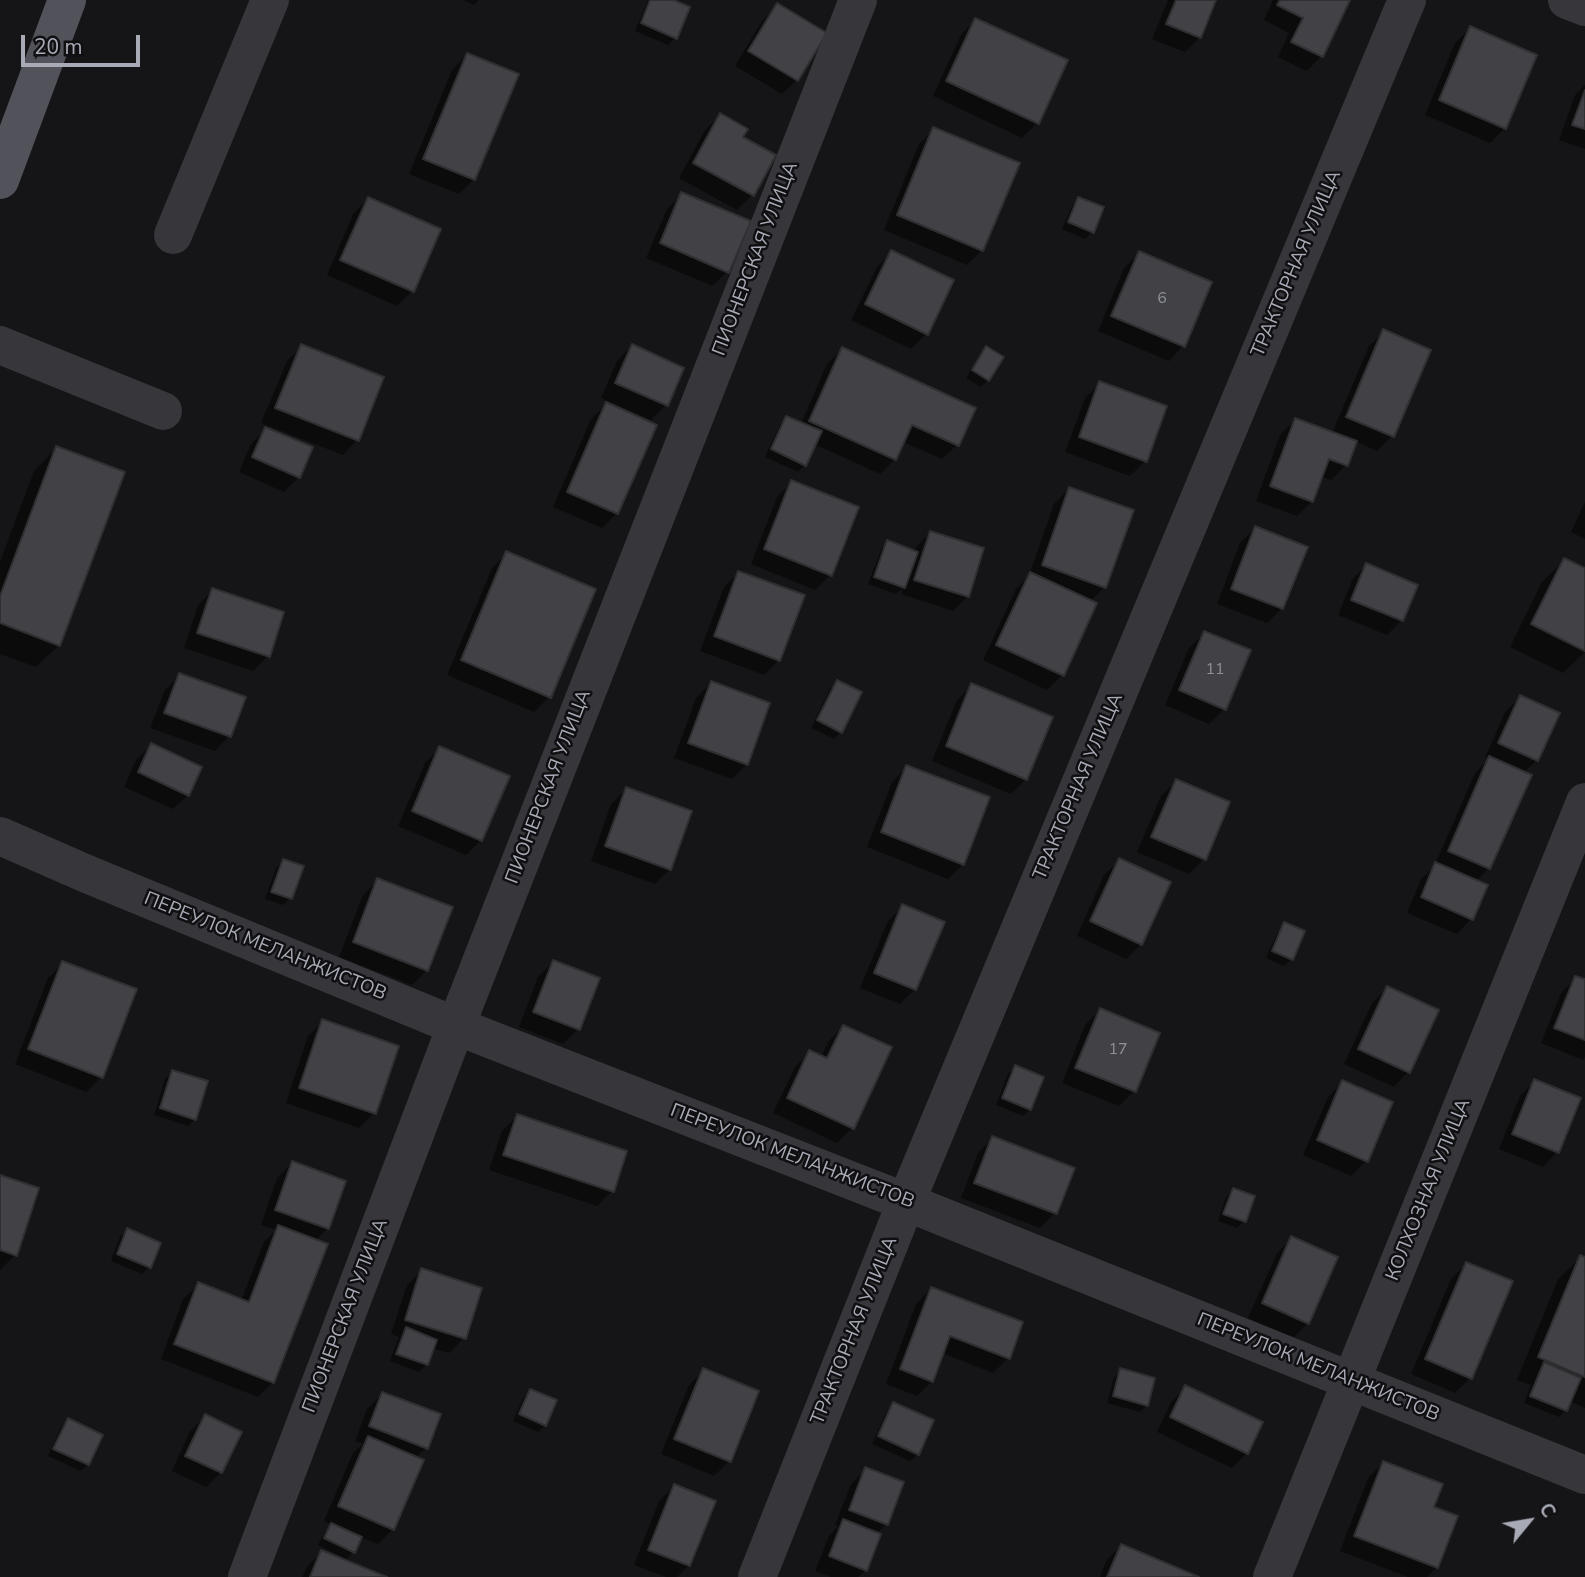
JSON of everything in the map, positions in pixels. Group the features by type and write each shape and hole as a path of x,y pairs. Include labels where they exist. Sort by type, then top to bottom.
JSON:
{"main road":[{"path":"0,103 39,0"},
{"path":"0,180 67,0"}],"street":[{"path":"173,235 270,0"},
{"name":"ПИОНЕРСКАЯ УЛИЦА","path":"247,1577 456,1026 858,0"},
{"name":"ТРАКТОРНАЯ УЛИЦА","path":"757,1577 906,1202 1407,0"},
{"path":"1567,0 1585,6"},
{"path":"0,345 163,411"},
{"name":"КОЛХОЗНАЯ УЛИЦА","path":"1272,1577 1585,802"},
{"name":"ПЕРЕУЛОК МЕЛАНЖИСТОВ","path":"0,836 456,1026 906,1202 1585,1475"}],"building":[{"path":"650,0 674,0 690,7 677,39 641,23"},
{"path":"1176,0 1216,0 1201,38 1166,24"},
{"path":"1280,0 1350,0 1323,57 1291,42 1303,18 1277,5"},
{"path":"777,3 827,33 798,81 748,51"},
{"path":"975,18 1068,60 1039,124 946,81"},
{"path":"1470,26 1537,55 1506,129 1439,100"},
{"path":"467,53 519,74 475,180 423,159"},
{"path":"1585,90 1585,129 1572,125"},
{"path":"720,113 748,129 743,137 776,155 754,196 693,163"},
{"path":"933,127 1020,163 983,251 897,215"},
{"path":"681,192 751,221 729,273 660,243"},
{"path":"368,197 441,229 414,292 340,260"},
{"path":"1078,197 1104,207 1094,233 1068,222"},
{"path":"891,250 954,280 928,335 865,304"},
{"path":"1139,251 1212,282 1185,347 1111,316"},
{"path":"1383,329 1431,350 1394,437 1346,417"},
{"path":"301,344 384,377 359,441 275,408"},
{"path":"632,344 684,368 668,406 615,383"},
{"path":"986,346 1004,357 989,381 972,370"},
{"path":"842,347 976,408 959,446 912,425 896,460 809,421"},
{"path":"1099,381 1167,406 1147,462 1079,437"},
{"path":"606,402 657,425 618,514 567,492"},
{"path":"786,416 822,431 806,466 771,449"},
{"path":"1295,418 1357,441 1348,466 1329,459 1313,502 1270,486"},
{"path":"265,427 313,447 300,478 252,457"},
{"path":"56,446 125,472 60,646 0,623 0,596"},
{"path":"791,480 859,507 832,576 764,549"},
{"path":"1069,487 1134,510 1106,588 1042,565"},
{"path":"1255,526 1308,547 1283,609 1231,589"},
{"path":"930,531 984,548 969,597 914,580"},
{"path":"887,540 918,552 905,588 874,577"},
{"path":"506,551 596,589 551,698 461,660"},
{"path":"1564,558 1585,568 1585,651 1531,624"},
{"path":"1366,563 1418,585 1403,621 1351,600"},
{"path":"738,571 805,595 780,661 714,636"},
{"path":"1030,572 1097,603 1064,676 996,645"},
{"path":"212,588 284,612 270,657 197,633"},
{"path":"1204,631 1251,650 1226,710 1179,690"},
{"path":"179,673 246,697 231,737 164,713"},
{"path":"837,680 862,692 842,733 817,720"},
{"path":"711,681 770,703 748,765 688,743"},
{"path":"971,683 1053,717 1027,780 946,746"},
{"path":"1520,695 1560,713 1538,761 1498,743"},
{"path":"151,743 202,767 189,796 138,772"},
{"path":"439,746 510,776 482,841 412,811"},
{"path":"1489,756 1532,775 1490,869 1448,851"},
{"path":"906,765 990,797 964,865 881,832"},
{"path":"1176,779 1230,802 1206,860 1151,837"},
{"path":"626,787 692,811 671,870 605,846"},
{"path":"1119,858 1171,882 1142,945 1090,921"},
{"path":"283,859 304,866 292,899 271,892"},
{"path":"1435,862 1488,885 1473,920 1421,897"},
{"path":"377,878 453,907 428,971 353,942"},
{"path":"902,904 945,922 916,990 874,973"},
{"path":"1284,922 1305,931 1293,960 1272,951"},
{"path":"553,960 600,978 580,1030 533,1012"},
{"path":"62,961 137,989 103,1078 28,1049"},
{"path":"1575,976 1585,979 1585,1040 1554,1028"},
{"path":"1387,986 1439,1010 1410,1073 1358,1049"},
{"path":"1100,1008 1160,1033 1136,1092 1075,1068"},
{"path":"322,1019 399,1046 376,1114 299,1088"},
{"path":"843,1025 892,1047 854,1129 787,1098 809,1050 827,1058"},
{"path":"1015,1065 1044,1077 1031,1110 1002,1098"},
{"path":"172,1070 208,1081 196,1120 160,1108"},
{"path":"1534,1079 1581,1098 1559,1153 1512,1134"},
{"path":"1342,1080 1393,1102 1368,1162 1317,1140"},
{"path":"517,1114 627,1151 614,1192 503,1155"},
{"path":"992,1136 1075,1168 1057,1214 974,1183"},
{"path":"292,1161 346,1181 329,1229 275,1210"},
{"path":"0,1175 39,1188 17,1256 0,1250"},
{"path":"1233,1188 1255,1196 1246,1222 1223,1214"},
{"path":"278,1225 328,1244 274,1383 174,1344 198,1282 249,1302"},
{"path":"127,1228 161,1243 151,1268 117,1254"},
{"path":"1291,1236 1338,1257 1309,1324 1262,1303"},
{"path":"1580,1255 1585,1257 1585,1377 1538,1357"},
{"path":"1466,1262 1513,1281 1472,1379 1425,1359"},
{"path":"421,1268 482,1288 466,1339 405,1320"},
{"path":"931,1287 1023,1322 1010,1359 950,1336 933,1382 900,1369"},
{"path":"406,1327 437,1340 428,1365 396,1354"},
{"path":"1544,1362 1581,1378 1567,1411 1530,1396"},
{"path":"703,1368 759,1391 731,1462 674,1439"},
{"path":"1120,1368 1155,1378 1148,1406 1113,1396"},
{"path":"1185,1385 1263,1422 1248,1454 1170,1417"},
{"path":"530,1389 557,1400 546,1426 519,1414"},
{"path":"382,1392 441,1414 428,1449 369,1426"},
{"path":"893,1402 934,1420 919,1455 878,1436"},
{"path":"205,1414 242,1432 222,1473 185,1456"},
{"path":"68,1418 103,1435 89,1465 53,1449"},
{"path":"368,1436 424,1460 394,1530 338,1506"},
{"path":"1383,1461 1443,1484 1434,1507 1458,1516 1438,1568 1354,1536"},
{"path":"865,1467 904,1482 888,1525 849,1510"},
{"path":"674,1484 716,1501 690,1566 648,1550"},
{"path":"843,1519 881,1534 867,1571 829,1556"},
{"path":"331,1523 362,1537 355,1553 324,1538"},
{"path":"1121,1544 1199,1577 1107,1577"},
{"path":"321,1550 387,1577 310,1577"}]}
